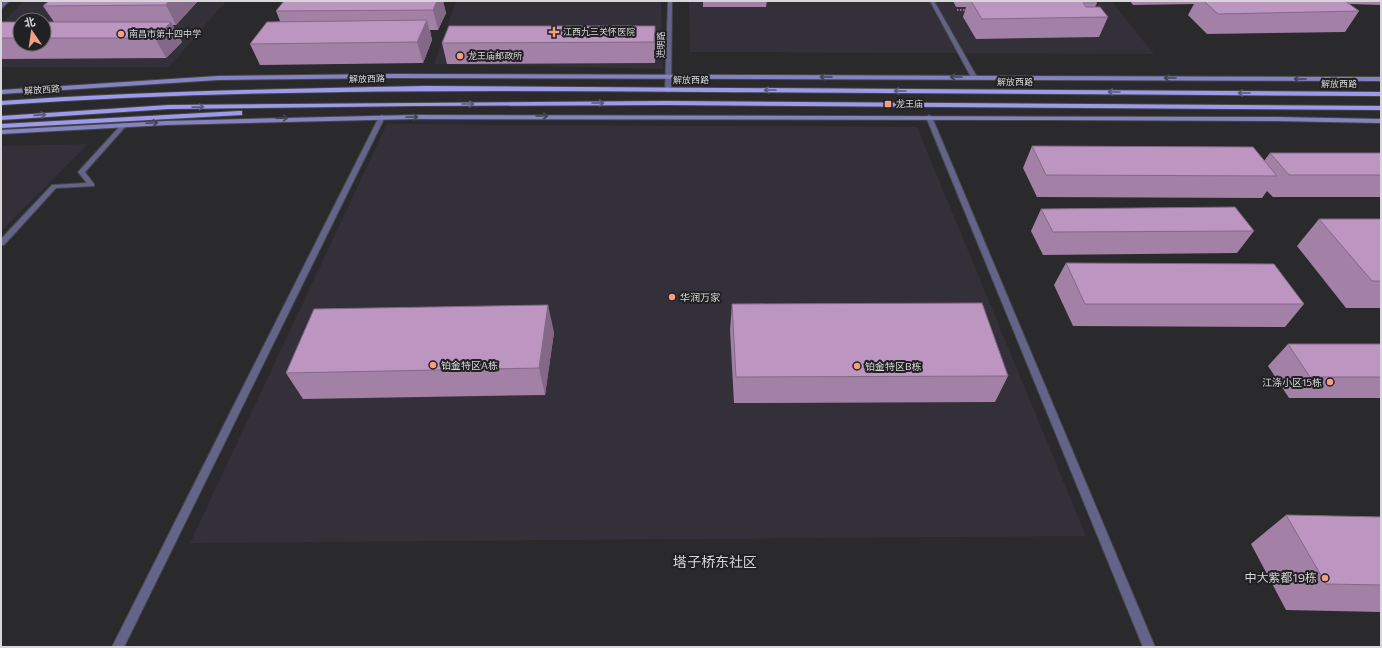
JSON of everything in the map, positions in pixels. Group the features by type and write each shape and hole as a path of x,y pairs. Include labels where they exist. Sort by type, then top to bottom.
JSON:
{"main road":[{"path":"1,92 218,78 395,76 1381,79"},
{"name":"解放西路","path":"1,104 75,98 261,91 425,88 1381,94"},
{"path":"1,118 169,107 416,104 674,103 1381,108"},
{"path":"1,126 416,104"},
{"path":"1,132 124,124 288,118 382,117 1268,118 1381,121"}],"street":[{"path":"1,8 7,1"},
{"name":"进明路","path":"668,90 670,76 670,1"},
{"path":"932,1 974,77"},
{"path":"118,647 382,117"},
{"path":"929,118 1149,647"},
{"path":"1,242 54,186 92,185 81,172 124,124"}],"path":[{"path":"937,10 968,10"}],"shaded area":[{"name":"南昌市第十四中学","path":"25,1 226,1 169,67 1,67 1,24 12,13 12,52 52,52 52,12 14,12"},
{"name":"江西九三关怀医院","path":"456,1 661,1 663,69 434,64"},
{"path":"689,1 1111,1 1154,54 690,52"},
{"path":"387,124 917,127 1086,536 190,543"},
{"path":"88,144 1,231 1,146"}],"building":[{"path":"49,1 169,1 166,5 43,6"},
{"path":"284,1 437,1 433,10 276,11"},
{"path":"971,1 1095,1 1097,3 1083,3 1086,7 1100,7 1108,17 982,19"},
{"path":"1204,1 1345,1 1359,11 1218,14"},
{"path":"427,20 417,42 250,44 267,22"},
{"path":"1,22 12,22 12,38 1,38"},
{"path":"52,22 171,22 155,38 52,38"},
{"path":"449,26 655,26 654,42 442,43"},
{"path":"1032,146 1253,147 1277,176 1046,175"},
{"path":"1270,153 1381,153 1381,175 1289,175"},
{"path":"1235,207 1254,231 1053,232 1041,209"},
{"path":"1319,219 1381,219 1381,281 1372,281"},
{"path":"1066,263 1274,264 1304,304 1085,304"},
{"path":"982,303 1008,376 736,377 732,304"},
{"path":"548,305 539,368 286,373 314,309"},
{"path":"1288,344 1381,344 1381,377 1310,377"},
{"path":"1286,515 1381,517 1381,585 1326,584"}],"place":[{"name":"江西九三关怀医院","path":"554,32"},
{"name":"南昌市第十四中学","path":"121,34"},
{"name":"龙王庙邮政所","path":"460,56"},
{"name":"龙王庙","path":"888,104"},
{"name":"华润万家","path":"672,297"},
{"name":"铂金特区A栋","path":"433,365"},
{"name":"铂金特区B栋","path":"857,366"},
{"name":"江涤小区15栋","path":"1330,382"},
{"name":"中大紫都19栋","path":"1325,578"}],"district":[{"name":"塔子桥东社区","path":"715,562"}]}
